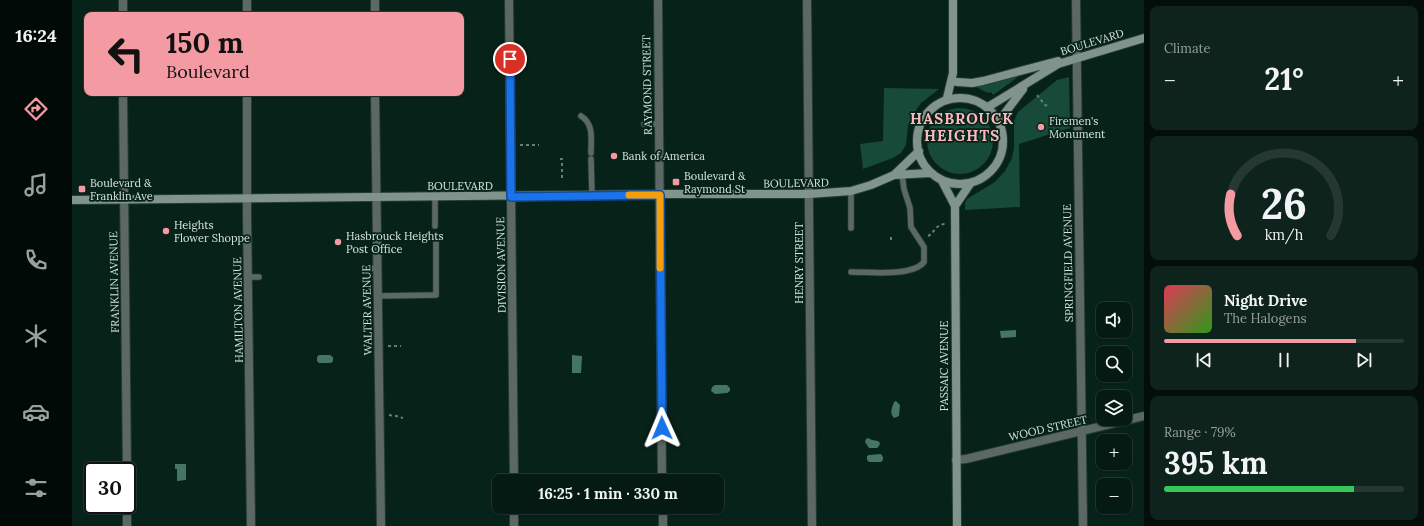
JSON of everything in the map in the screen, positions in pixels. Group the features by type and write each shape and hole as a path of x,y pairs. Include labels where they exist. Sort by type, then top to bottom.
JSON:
{"street":[{"path":"123,0 123,12"},
{"path":"246,0 247,12"},
{"path":"375,0 375,12"},
{"name":"DIVISION AVENUE","path":"509,0 514,474"},
{"name":"RAYMOND STREET","path":"658,0 662,474"},
{"name":"HENRY STREET","path":"807,0 812,526"},
{"path":"948,98 953,73 953,0"},
{"name":"SPRINGFIELD AVENUE","path":"1076,0 1083,526"},
{"name":"BOULEVARD","path":"988,107 1052,68 1076,58 1144,38"},
{"path":"957,82 976,83 1037,66 1076,58"},
{"path":"953,73 962,97"},
{"name":"BOULEVARD","path":"999,121 1028,84"},
{"name":"FRANKLIN AVENUE","path":"123,96 127,462"},
{"name":"HAMILTON AVENUE","path":"247,96 251,526"},
{"name":"WALTER AVENUE","path":"376,96 380,526"},
{"path":"954,206 970,184 984,176 995,167 1002,155 1004,140 1003,130 999,121 988,107 979,100 968,97 948,98 927,113 918,136 919,151 922,163 930,173 942,181 952,184 970,184"},
{"name":"BOULEVARD","path":"898,175 919,151"},
{"name":"BOULEVARD","path":"72,200 809,194 851,191 898,175 930,173"},
{"name":"PASSAIC AVENUE","path":"942,181 954,206 957,526"},
{"name":"WOOD STREET","path":"956,460 1082,432 1144,416"},
{"path":"127,514 127,526"},
{"path":"514,514 514,526"},
{"path":"663,514 663,526"}],"lane":[{"path":"581,116 586,119 591,128 591,153"},
{"path":"644,124 659,124"},
{"path":"591,160 592,195"},
{"path":"851,272 899,272 920,266 924,260 924,247 911,228 910,208 898,175"},
{"path":"851,191 851,228"},
{"path":"435,197 435,226"},
{"path":"378,296 436,295 436,235"},
{"path":"366,269 378,268"},
{"path":"249,277 259,277"}],"path":[{"path":"1037,95 1045,105 1050,106"},
{"path":"510,146 539,145"},
{"path":"560,159 562,158 562,180"},
{"path":"928,236 931,235 937,226 945,224"},
{"path":"891,235 891,240"},
{"path":"388,346 401,346"},
{"path":"388,415 403,418"}],"shaded area":[{"path":"1022,74 993,95 991,92 988,93 974,86"},
{"path":"1069,77 1070,128 1019,144 1020,207 965,210 965,203 967,199 995,182 1005,171 1012,158 1014,148 1014,121 1018,112 1057,80"},
{"path":"884,88 939,89 921,103 912,116 908,125 906,145 901,153 893,158 863,169 860,144 883,141"},
{"path":"954,108 966,108 978,113 988,123 993,135 991,154 978,169 966,174 954,174 942,169 932,159 927,147 927,135 932,123 942,113"},
{"path":"1016,330 1016,337 1001,338 1000,331"},
{"path":"319,355 330,355 333,357 333,361 331,363 319,363 317,361 317,357"},
{"path":"572,355 582,356 581,373 572,373"},
{"path":"715,385 727,385 730,388 730,391 727,393 715,394 711,391 712,387"},
{"path":"896,401 900,405 899,416 894,418 891,410 894,402"},
{"path":"868,438 878,441 880,443 879,446 877,448 869,448 865,442"},
{"path":"881,454 883,460 881,462 869,462 867,460 867,456 869,455"},
{"path":"175,464 186,464 186,480 177,481 177,469 175,469"}],"slow traffic":[{"path":"629,195 660,195 660,268"}],"place":[{"name":"Firemen's Monument","path":"1041,127"},
{"name":"Bank of America","path":"614,156"},
{"name":"Boulevard & Raymond St","path":"676,182"},
{"name":"Boulevard & Franklin Ave","path":"82,189"},
{"name":"Heights Flower Shoppe","path":"166,231"},
{"name":"Hasbrouck Heights Post Office","path":"338,242"}],"district":[{"name":"HASBROUCK HEIGHTS","path":"962,128"}],"route":[{"path":"510,59 511,197 660,195 662,428"}]}
